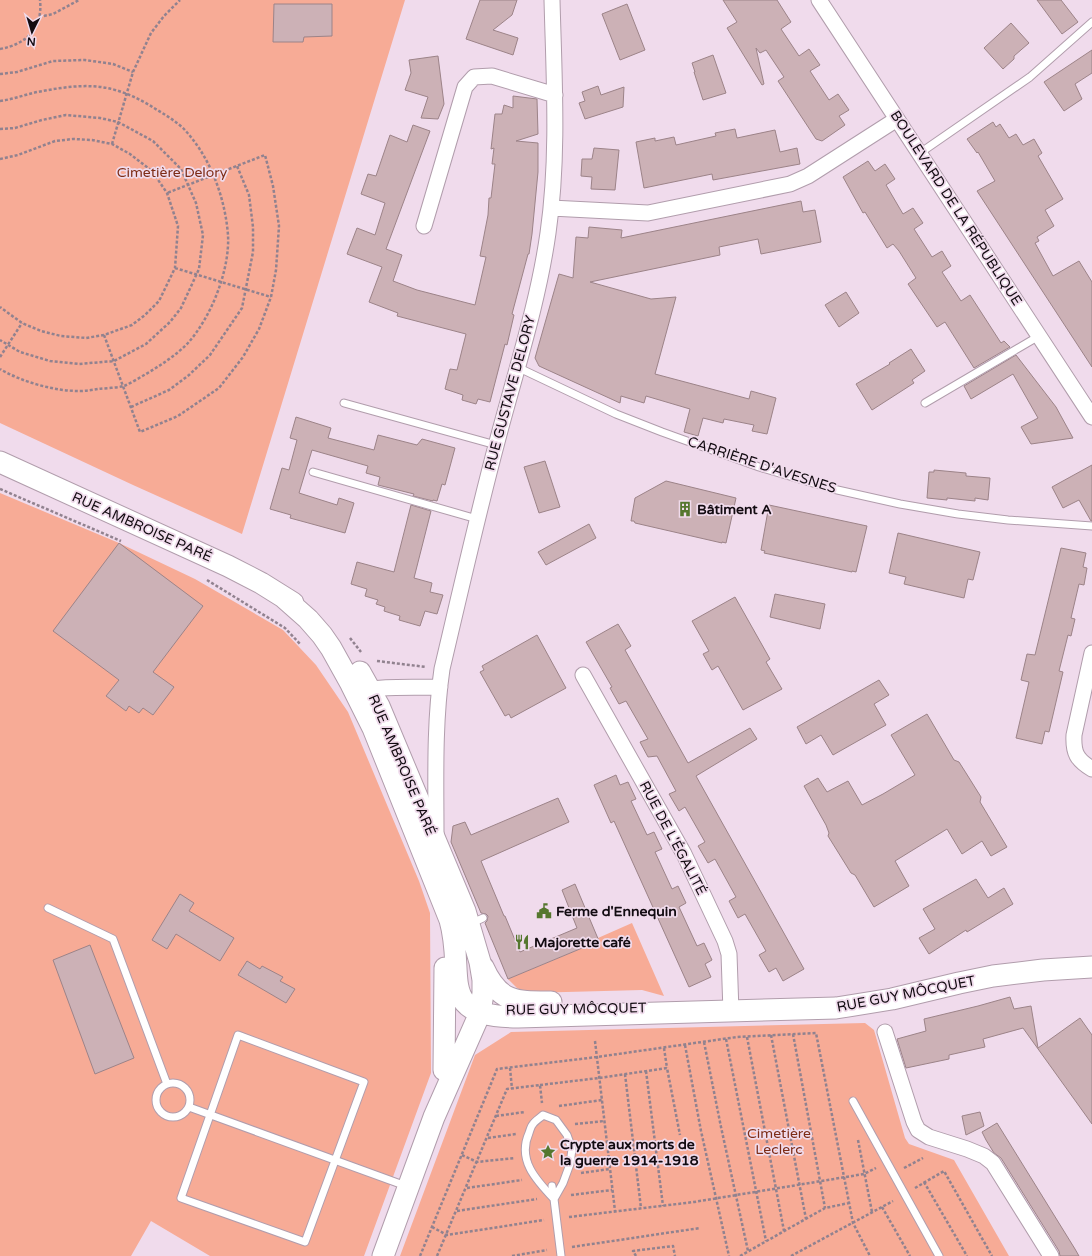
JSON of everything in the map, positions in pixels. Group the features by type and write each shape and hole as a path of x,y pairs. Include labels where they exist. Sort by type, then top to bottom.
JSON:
{"street":[{"name":"RUE GUSTAVE DELORY","path":"436,842 436,764 442,669 496,445 539,279 548,234 555,135 552,0"},
{"name":"BOULEVARD DE LA RÉPUBLIQUE","path":"820,0 1092,417"},
{"path":"424,226 465,87 474,77 492,76 555,95"},
{"path":"551,208 648,213 790,184 808,176 897,119"},
{"name":"RUE AMBROISE PARÉ","path":"0,462 216,560 261,583 305,611 335,640 353,662 364,693 373,728 438,888 452,928 455,942 459,993 465,1004 480,1013 483,980 476,921 436,842 379,706 364,693"},
{"path":"1092,653 1074,735 1074,744 1075,752 1079,760 1092,769"},
{"name":"RUE DE L'ÉGALITÉ","path":"583,675 684,854 725,941 729,954 731,1012"},
{"path":"364,693 440,688"},
{"name":"RUE AMBROISE PARÉ","path":"438,888 444,917 444,1070"},
{"name":"RUE AMBROISE PARÉ","path":"480,962 492,983 506,998 524,1002 637,1000 667,1010"},
{"name":"RUE GUY MÔCQUET","path":"480,1013 492,1010 667,1010 731,1012 849,1007 994,976 1043,970 1092,967"},
{"path":"434,1117 443,1083 444,1070 462,1030 480,1013"},
{"path":"383,1256 434,1117 480,1013"},
{"path":"885,1032 914,1122 918,1130 929,1137 984,1156 993,1163 1051,1256"}],"lane":[{"path":"920,153 1030,77 1092,22"},
{"path":"925,403 1039,336"},
{"name":"CARRIÈRE D'AVESNES","path":"517,367 616,414 759,467 833,489 900,504 983,518 1092,526"},
{"path":"344,403 496,445"},
{"path":"313,472 478,518"},
{"path":"48,908 113,939 167,1084"},
{"path":"238,1035 364,1082 305,1242 181,1198 210,1115 238,1035"},
{"path":"167,1084 178,1084 187,1090 190,1100 189,1107 184,1114 179,1116 168,1116 162,1113 159,1109 157,1098 162,1088 167,1084"},
{"path":"853,1101 939,1256"},
{"path":"189,1107 408,1187"},
{"path":"542,1115 556,1120 567,1135 572,1149 568,1169 560,1189 554,1199 541,1186 532,1173 525,1156 526,1139 533,1124 542,1115"},
{"path":"552,1186 560,1252"}],"path":[{"path":"0,50 28,38 39,17 41,9 40,0"},
{"path":"39,17 53,14 79,0"},
{"path":"112,144 133,72 151,33 164,16 180,0"},
{"path":"0,74 17,72 53,61 85,60 112,64 133,72"},
{"path":"0,101 11,100 42,91 71,86 107,88 141,100 167,115 183,128 203,154 213,174 224,210 228,236 226,263 216,295 206,319 188,343 165,363 123,386 79,391 51,389 9,374 0,369"},
{"path":"0,129 15,128 66,115 100,118 118,122 153,141 181,169 196,203 203,235 199,269 181,308 170,322 146,344 114,361 79,364 50,361 20,352 0,340"},
{"path":"0,159 18,155 55,141 73,139 92,140 112,144 130,154 152,171 167,193 178,226 175,268 159,301 132,325 104,335 86,338 61,336 41,331 22,323 0,307"},
{"path":"104,335 140,432 178,416 218,388 243,357 259,329 271,297 276,270 279,226 273,186 265,155 167,193"},
{"path":"131,407 169,390 189,375 210,355 242,308 253,252 253,227 249,194 236,166"},
{"path":"175,268 271,297"},
{"path":"0,357 22,323"},
{"path":"0,489 128,544"},
{"path":"206,580 285,628 305,649"},
{"path":"374,660 442,669"},
{"path":"420,1256 497,1069 726,1039 816,1033 853,1223 869,1256"},
{"path":"793,1034 825,1208"},
{"path":"771,1035 806,1219"},
{"path":"747,1037 784,1231"},
{"path":"726,1039 766,1241"},
{"path":"595,1041 615,1211"},
{"path":"704,1042 748,1251"},
{"path":"685,1045 701,1131 729,1256"},
{"path":"664,1048 680,1135"},
{"path":"510,1068 512,1089"},
{"path":"438,1256 507,1089 667,1068"},
{"path":"646,1071 663,1206"},
{"path":"625,1074 641,1208"},
{"path":"540,1085 542,1115"},
{"path":"556,1120 559,1106 602,1100"},
{"path":"496,1116 526,1112 533,1124"},
{"path":"563,1130 570,1125 604,1121"},
{"path":"864,1122 856,1128 872,1212"},
{"path":"488,1138 519,1134 526,1139"},
{"path":"462,1155 477,1162 525,1156"},
{"path":"894,1174 923,1158"},
{"path":"432,1227 447,1235 556,1218 663,1206 844,1178 864,1174 887,1162"},
{"path":"568,1169 577,1174 610,1169"},
{"path":"467,1188 525,1180 532,1173"},
{"path":"924,1182 967,1256"},
{"path":"560,1189 571,1195 612,1190"},
{"path":"456,1211 538,1199 547,1191"},
{"path":"740,1256 825,1208 849,1203"},
{"path":"882,1207 910,1256"},
{"path":"512,1256 560,1252 700,1228"},
{"path":"636,1256 633,1251 673,1246 675,1256"}],"green space":[{"name":"Cimetière Delory","path":"0,0 405,0 242,534 0,423"},
{"path":"0,493 119,543 195,579 283,630 316,665 348,712 419,881 430,913 431,1073 364,1256 210,1256 151,1221 131,1256 0,1256"},
{"path":"632,923 664,996 642,990 528,993 517,988 508,979 599,941 598,938"},
{"name":"Cimetière Leclerc","path":"865,1023 874,1030 905,1138 909,1144 954,1160 1009,1256 400,1256 475,1055 511,1032"}],"building":[{"path":"480,0 517,0 512,15 493,30 518,38 513,55 466,39"},
{"path":"723,0 777,0 791,22 781,29 799,56 809,49 820,65 810,71 829,100 838,94 849,110 839,116 845,125 822,141 816,139 778,81 784,77 766,50 760,53 756,48 764,84 762,85 727,28 737,22"},
{"path":"1037,0 1061,0 1078,22 1062,34"},
{"path":"274,4 332,4 332,36 304,37 303,42 273,42"},
{"path":"627,4 645,50 620,60 602,14"},
{"path":"1011,23 1029,43 1014,56 1014,59 1003,69 984,48"},
{"path":"1092,50 1092,73 1075,84 1082,99 1064,111 1044,82"},
{"path":"713,55 726,93 703,100 692,63"},
{"path":"438,56 444,104 438,119 421,118 428,97 405,90 411,73 409,60"},
{"path":"598,86 601,95 624,87 623,107 585,119 579,103 585,101 582,92"},
{"path":"513,96 537,99 538,134 516,141 538,143 538,172 532,234 529,254 512,314 514,315 507,345 505,344 490,402 478,399 476,404 462,400 463,395 445,389 450,369 457,370 466,334 397,316 398,313 369,302 382,267 347,254 357,228 375,235 385,203 361,194 368,174 376,176 390,135 407,142 413,125 430,131 386,249 402,255 393,281 417,290 475,305 486,257 480,256 488,215 489,198 491,198 495,164 492,164 494,148 491,149 495,114 502,114 504,105 513,108"},
{"path":"993,122 996,127 1000,124 1009,138 1016,134 1023,145 1034,139 1042,153 1038,156 1063,199 1045,210 1054,226 1037,237 1039,241 1035,243 1053,276 1079,261 1092,282 1092,367 977,191 995,181 978,152 977,153 967,139"},
{"path":"735,129 737,138 775,130 780,152 797,148 800,164 713,180 712,174 644,188 636,142 655,138 655,141 674,137 676,145 716,136 715,133"},
{"path":"594,148 619,150 615,190 591,189 592,177 581,176 582,159 592,159"},
{"path":"868,161 875,171 885,164 895,179 886,185 903,214 913,208 923,223 914,229 932,257 942,251 951,266 942,272 961,301 970,295 1001,343 1004,341 1010,347 974,368 945,322 937,327 908,284 916,278 893,244 887,248 865,212 863,213 843,177"},
{"path":"801,201 803,212 815,210 821,242 761,254 758,239 719,247 720,255 590,282 651,299 676,297 655,374 749,399 751,391 776,398 767,434 752,431 754,425 724,419 723,423 703,418 698,436 684,432 690,409 646,396 644,403 621,396 620,403 539,366 535,358 559,274 573,278 576,237 588,238 589,227 622,230 621,238"},
{"path":"846,292 859,313 839,327 825,305"},
{"path":"911,349 925,371 912,380 914,383 872,410 856,384 890,364 889,363"},
{"path":"1016,355 1056,407 1073,438 1031,444 1021,427 1038,418 1013,374 971,399 964,386"},
{"path":"296,417 331,428 328,438 374,450 378,435 417,445 422,439 455,448 445,485 442,484 437,501 413,496 414,494 378,485 380,477 366,473 368,466 312,450 299,493 337,505 339,498 354,503 345,533 290,518 291,515 270,509 282,468 289,470 297,440 290,438"},
{"path":"545,461 560,507 539,513 524,467"},
{"path":"1092,465 1091,521 1079,500 1063,508 1052,487"},
{"path":"934,470 966,473 966,476 990,478 988,500 975,498 975,501 947,498 947,500 927,498 929,472 934,472"},
{"name":"Bâtiment A","path":"666,481 736,498 726,543 631,521 635,498"},
{"path":"411,505 431,511 414,578 432,583 430,592 443,595 437,614 425,611 420,626 399,620 400,616 384,611 385,607 376,604 378,600 365,596 367,589 351,584 357,562 394,572"},
{"path":"769,505 867,526 856,572 764,553 765,551 761,550"},
{"path":"589,524 596,538 546,565 538,552"},
{"path":"898,533 980,552 973,580 968,579 964,598 904,584 906,577 889,573"},
{"path":"119,543 203,606 153,672 174,687 153,715 143,708 139,713 129,706 126,711 106,696 119,680 53,631"},
{"path":"1061,548 1086,553 1083,567 1087,568 1084,585 1079,584 1071,618 1075,619 1071,636 1068,635 1059,671 1063,672 1049,732 1045,731 1042,744 1016,738 1029,682 1021,680 1027,654 1035,655"},
{"path":"775,594 825,604 820,629 770,617"},
{"path":"735,597 770,659 766,662 782,689 743,710 718,666 712,670 703,654 709,651 692,621"},
{"path":"618,624 631,646 625,650 688,763 750,728 757,739 696,776 804,969 783,981 776,968 769,972 759,955 766,951 745,914 738,918 729,901 736,897 715,859 708,863 698,846 705,842 685,807 679,811 669,794 676,791 657,756 648,757 640,742 648,739 626,701 619,704 610,688 612,687 586,642"},
{"path":"537,635 566,688 511,718 509,714 505,716 480,672 484,670 482,666"},
{"path":"879,680 889,695 874,704 886,725 833,755 821,735 806,744 797,727"},
{"path":"927,714 954,760 959,762 981,797 980,802 1007,847 991,856 982,841 962,854 947,829 895,861 909,886 874,907 855,875 851,873 828,836 829,833 826,825 804,786 818,778 827,792 848,781 862,805 883,794 915,775 891,735"},
{"path":"616,775 620,785 628,782 636,799 631,801 647,835 654,832 662,849 655,852 672,889 678,886 686,903 679,907 697,946 704,943 712,960 705,964 711,977 689,987 614,821 611,823 594,785"},
{"path":"558,798 569,822 481,861 520,952 577,928 562,890 575,884 599,941 508,979 485,923 488,916 481,913 451,842 453,826 465,822 471,835"},
{"path":"976,879 988,898 1004,888 1013,904 967,932 966,930 929,954 919,938 935,929 923,909"},
{"path":"180,894 194,903 189,911 234,938 220,961 176,934 167,949 152,940"},
{"path":"90,945 134,1058 95,1074 53,960"},
{"path":"247,961 260,969 262,966 283,977 280,981 295,989 286,1003 238,975"},
{"path":"1010,997 1014,1009 1031,1006 1038,1048 1080,1018 1092,1035 1092,1124 1023,1028 983,1039 985,1047 949,1055 949,1059 906,1068 897,1039 926,1031 924,1019"},
{"path":"980,1112 984,1126 966,1135 962,1116"},
{"path":"997,1123 1079,1256 1060,1256 1059,1251 1001,1158 994,1153 982,1132"}],"place":[{"name":"Bâtiment A","path":"685,509"},
{"name":"Ferme d'Ennequin","path":"544,911"},
{"name":"Majorette café","path":"522,942"},
{"name":"Crypte aux morts de la guerre 1914-1918","path":"548,1152"}]}
